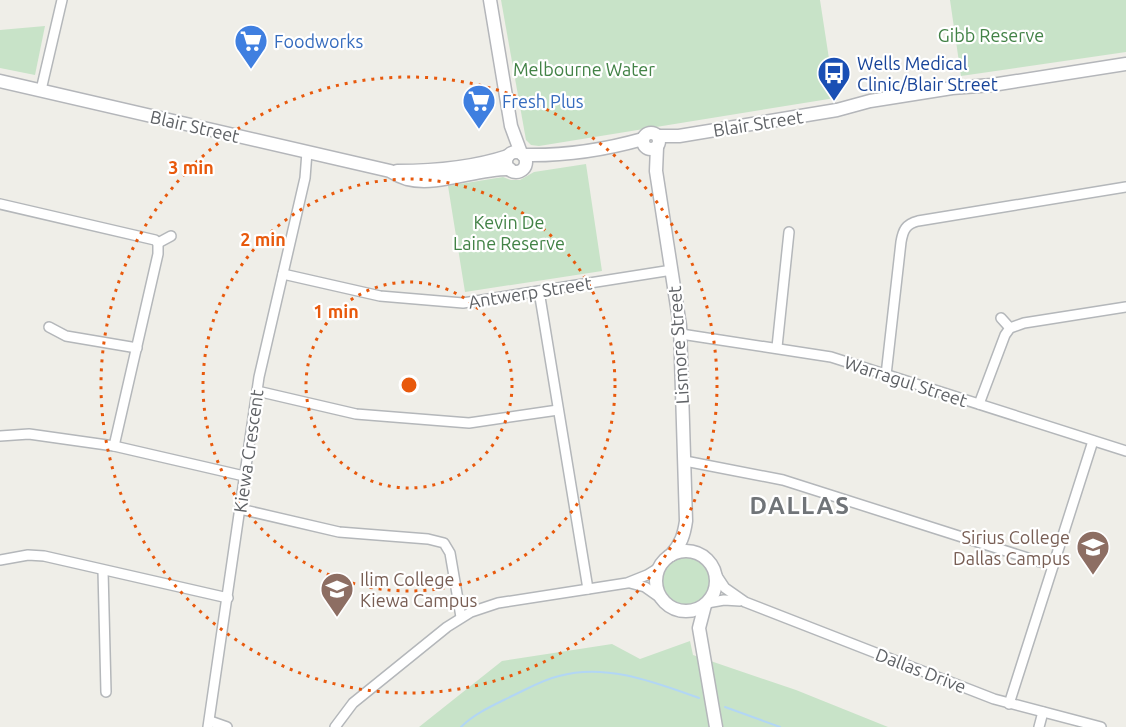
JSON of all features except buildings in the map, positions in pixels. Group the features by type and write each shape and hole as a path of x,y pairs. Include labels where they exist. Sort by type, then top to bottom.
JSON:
{"street":[{"path":"41,90 62,0"},
{"path":"490,0 516,159"},
{"name":"Blair Street","path":"0,81 390,171 431,171 623,145 651,144 679,136 837,110 872,108 962,94 992,85 1126,64"},
{"name":"Lismore Street","path":"651,144 681,334 686,521 684,536 671,555"},
{"name":"Kiewa Crescent","path":"209,724 257,391 311,153"},
{"path":"904,229 918,220 1126,187"},
{"path":"0,204 154,240 158,243"},
{"path":"894,224 904,229"},
{"path":"886,375 904,229"},
{"path":"777,347 789,232"},
{"path":"158,243 171,236"},
{"path":"114,446 158,254 158,243"},
{"name":"Antwerp Street","path":"283,274 366,294 463,303 672,270"},
{"path":"539,291 588,589"},
{"path":"979,404 1001,342 1010,328 1024,323 1126,307"},
{"path":"1001,318 1010,328"},
{"path":"49,327 66,336 137,348"},
{"name":"Warragul Street","path":"681,334 831,357 1126,451"},
{"path":"257,391 356,414 469,423 558,410"},
{"path":"0,436 29,434 114,446 244,476"},
{"path":"1010,704 1093,441"},
{"path":"685,461 783,480 1053,566"},
{"path":"240,508 339,532 428,539 444,543 450,553 461,617"},
{"name":"Lismore Street","path":"686,521 689,536 700,555"},
{"path":"335,727 353,703 461,617 488,605 627,583 660,567 671,555 687,551 700,555 711,564 715,573 715,592 706,604 699,628 716,727"},
{"path":"0,560 35,555 228,598"},
{"path":"660,567 656,579 662,599 691,623 702,652"},
{"path":"103,570 106,692"},
{"name":"Dallas Drive","path":"715,573 725,588 745,602 1010,704 1101,727"},
{"path":"627,583 645,587 662,599"},
{"name":"Dallas Drive","path":"706,604 724,600 745,602"},
{"path":"678,610 692,611 706,604"},
{"path":"1039,727 1042,712"},
{"path":"209,724 227,727"}],"green space":[{"name":"Melbourne Water","path":"501,0 820,0 835,98 539,146 531,145 526,140"},
{"name":"Gibb Reserve","path":"950,0 1126,0 1126,52 961,76"},
{"path":"45,26 35,75 0,68 0,30"},
{"name":"Kevin De Laine Reserve","path":"586,164 602,271 465,292 448,186 503,177 520,180 534,172"},
{"path":"686,555 696,557 705,563 711,572 713,582 711,592 705,601 696,607 686,609 676,607 667,601 661,592 659,582 661,572 667,563 676,557"},
{"path":"690,641 693,655 796,690 888,727 419,727 502,661 612,644 640,659"}],"waterway":[{"path":"461,727 485,710 535,685 577,673 612,673 630,676 699,698"},
{"path":"725,707 780,727"}],"place":[{"name":"Foodworks","path":"251,70"},
{"name":"Wells Medical Clinic/Blair Street","path":"834,102"},
{"name":"Fresh Plus","path":"479,130"},
{"name":"Sirius College Dallas Campus","path":"1093,576"},
{"name":"Ilim College Kiewa Campus","path":"337,618"}],"district":[{"name":"DALLAS","path":"800,505"}]}
